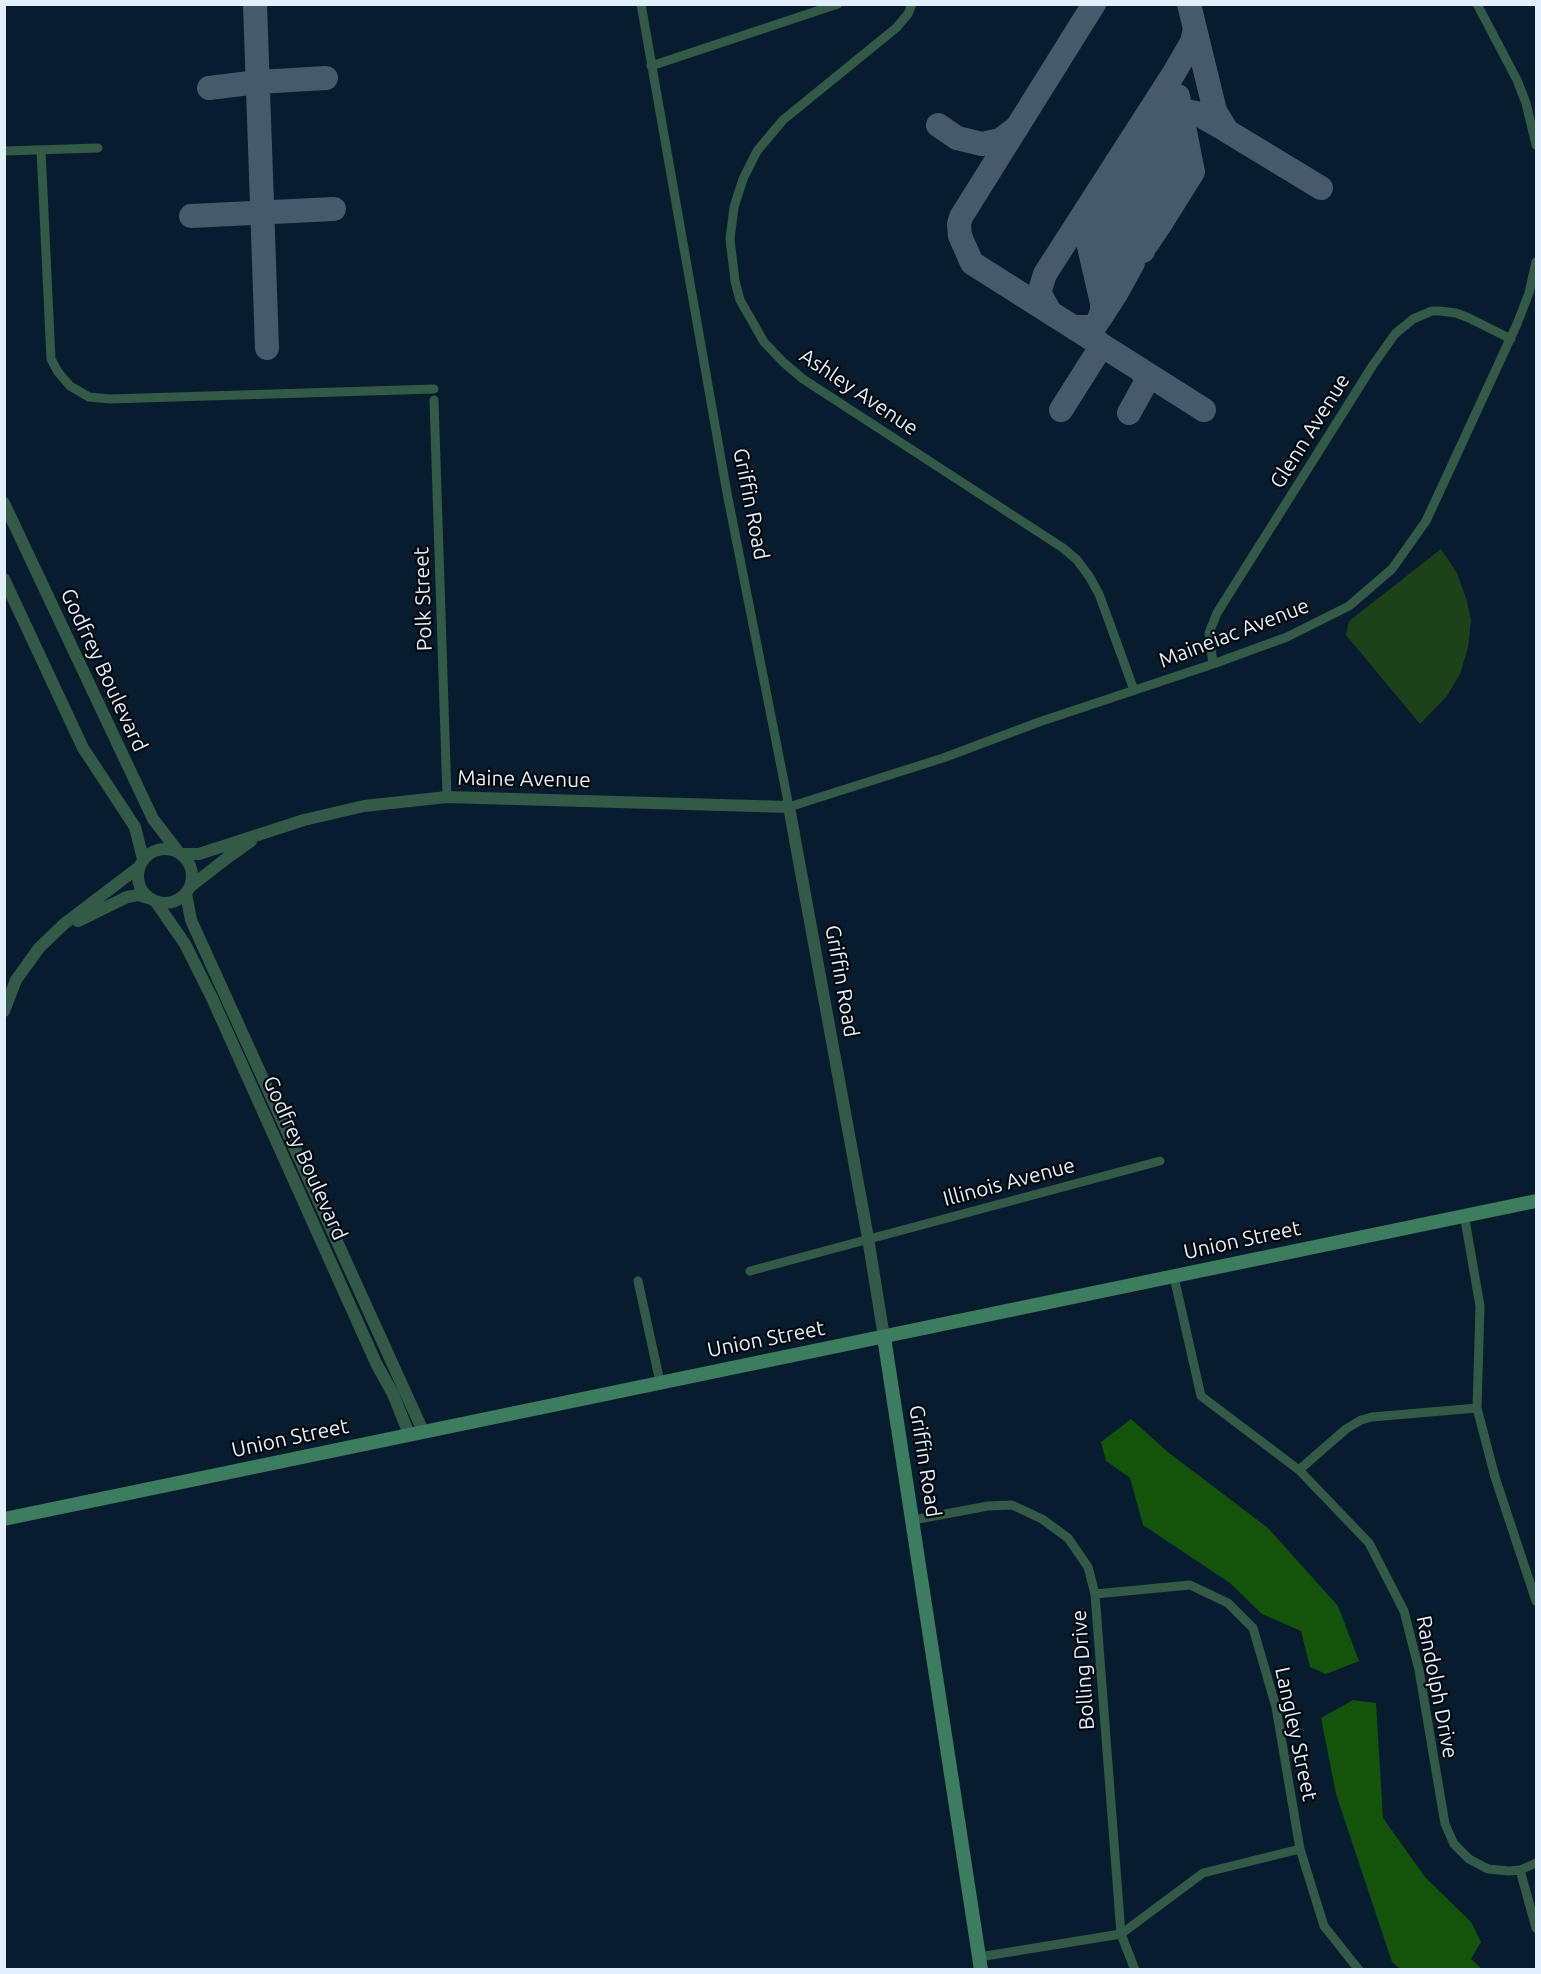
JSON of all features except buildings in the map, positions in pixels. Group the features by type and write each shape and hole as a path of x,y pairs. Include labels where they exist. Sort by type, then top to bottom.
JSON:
{"main road":[{"name":"Union Street","path":"4,1519 1174,1277 1464,1214 1536,1201"},
{"name":"Griffin Road","path":"884,1337 980,1963"}],"street":[{"name":"Griffin Road","path":"641,4 727,494 789,807 884,1337"},
{"path":"651,66 837,4"},
{"name":"Ashley Avenue","path":"912,4 908,14 896,28 783,120 758,151 743,179 734,207 730,239 735,281 740,300 764,342 803,379 1053,541 1077,560 1099,594 1134,690"},
{"path":"1477,4 1518,81 1536,145"},
{"path":"4,151 98,148"},
{"path":"41,150 51,359 70,386 89,397 110,399 434,389"},
{"name":"Maineiac Avenue","path":"789,807 943,758 1039,722 1213,664 1287,637 1348,606 1392,569 1426,521 1511,339 1529,293 1536,262"},
{"name":"Glenn Avenue","path":"1213,664 1209,633 1217,613 1373,365 1395,334 1413,319 1432,311 1440,311 1456,313 1511,339"},
{"name":"Polk Street","path":"434,400 447,797"},
{"name":"Godfrey Boulevard","path":"4,503 153,819 180,852"},
{"path":"4,579 83,748 135,827 141,863 138,875 139,884 152,900"},
{"name":"Maine Avenue","path":"180,852 199,854 304,820 364,806 447,797 789,807"},
{"name":"Maine Avenue","path":"188,890 261,833"},
{"path":"4,1011 16,980 48,938 155,850 162,848 180,852 192,868 193,877 188,890 172,903 138,895 111,903 48,938"},
{"name":"Godfrey Boulevard","path":"188,890 191,920 416,1433"},
{"name":"Godfrey Boulevard","path":"152,900 185,944 212,998 376,1363 416,1433"},
{"name":"Illinois Avenue","path":"750,1271 1160,1161"},
{"path":"1464,1214 1480,1306 1477,1408 1495,1477 1536,1600"},
{"name":"Randolph Drive","path":"1174,1277 1202,1396 1299,1470 1369,1544 1404,1611 1419,1670 1448,1835 1461,1852 1478,1865 1498,1871 1520,1870 1536,1863"},
{"path":"638,1281 660,1382"},
{"path":"1299,1470 1346,1429 1361,1420 1372,1417 1477,1408"},
{"name":"Bolling Drive","path":"913,1520 988,1506 1012,1505 1042,1519 1068,1538 1088,1567 1095,1594 1121,1934 1135,1970"},
{"name":"Langley Street","path":"1095,1594 1190,1585 1228,1603 1253,1629 1276,1707 1300,1849 1324,1926 1359,1970"},
{"path":"980,1963 1121,1934 1203,1874 1300,1849"},
{"path":"1520,1870 1536,1928"}],"green space":[{"path":"1441,549 1457,573 1467,601 1471,620 1468,648 1460,674 1447,696 1420,724 1346,635 1349,621"},
{"path":"1131,1419 1169,1453 1268,1528 1338,1606 1359,1661 1326,1674 1310,1667 1301,1631 1262,1614 1230,1583 1143,1525 1130,1478 1106,1461 1101,1442"},
{"path":"1353,1700 1376,1703 1383,1818 1425,1877 1471,1922 1481,1942 1471,1959 1482,1969 1400,1969 1392,1962 1336,1794 1321,1718"}],"taxiway":[{"path":"255,4 267,348"},
{"path":"1094,4 961,217 960,236 972,263 1204,410"},
{"path":"1189,4 1215,111 1227,131 1321,188"},
{"path":"1050,312 1040,290 1045,274 1174,73 1192,42 1195,29"},
{"path":"209,88 258,82 326,78"},
{"path":"1163,220 1193,172 1178,96"},
{"path":"1160,100 1160,114 1178,195"},
{"path":"1147,244 1163,220 1163,212 1142,123 1160,114 1181,110 1196,113 1226,130"},
{"path":"938,125 957,138 982,144 1000,140 1016,128"},
{"path":"1131,140 1130,158 1147,239 1143,251"},
{"path":"1116,163 1114,171 1133,263 1117,292"},
{"path":"1101,187 1100,200 1117,292 1101,317"},
{"path":"191,216 334,209"},
{"path":"1074,327 1091,327 1097,323 1102,312 1102,303 1084,225 1086,211"},
{"path":"1061,410 1097,353 1098,342"},
{"path":"1129,413 1145,384 1146,378 1140,369"}]}
